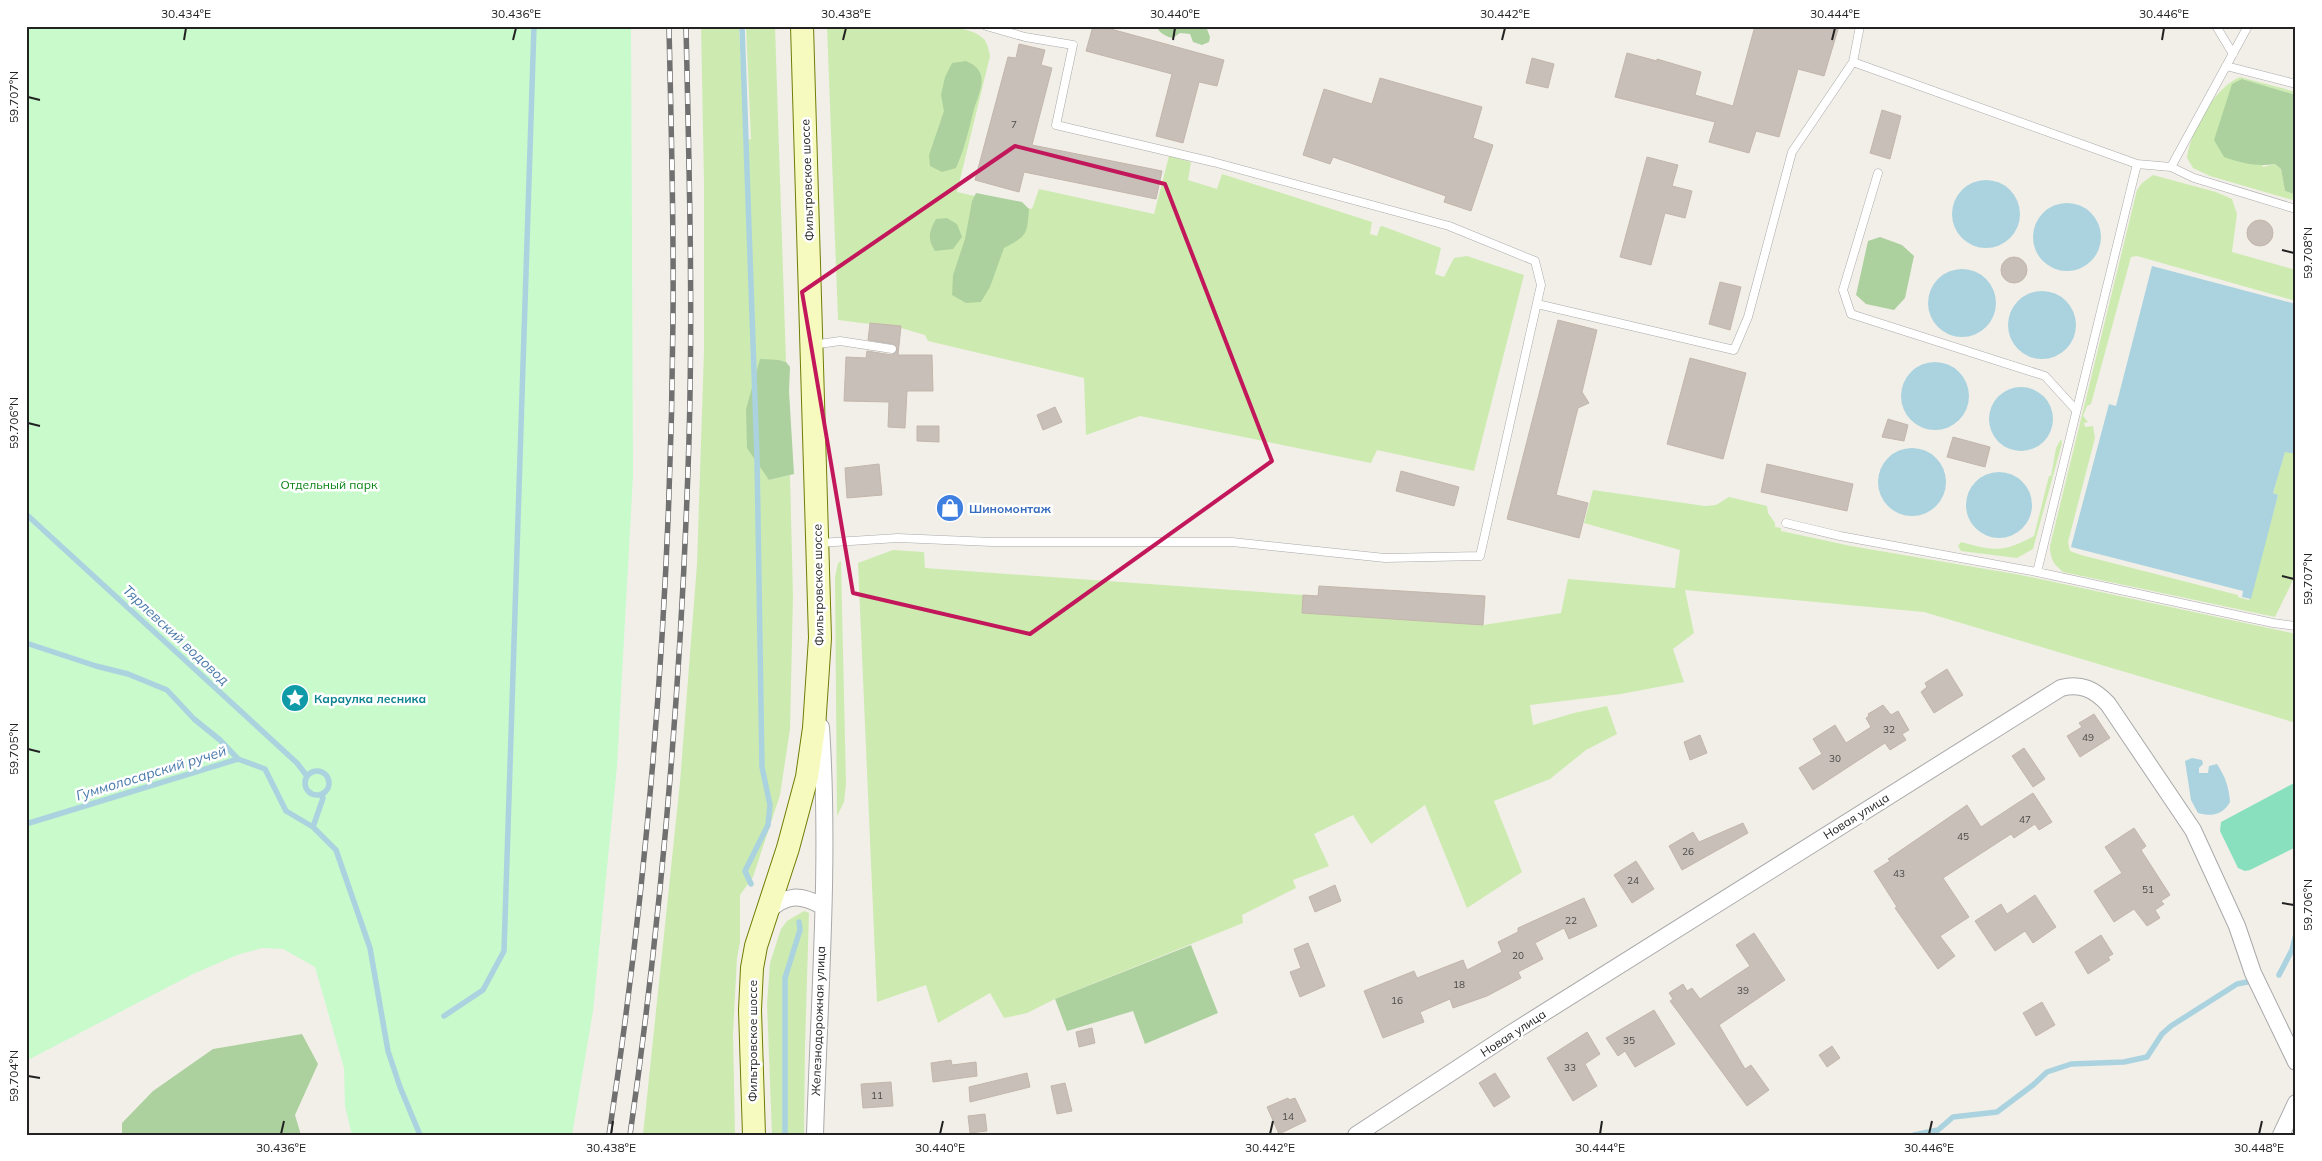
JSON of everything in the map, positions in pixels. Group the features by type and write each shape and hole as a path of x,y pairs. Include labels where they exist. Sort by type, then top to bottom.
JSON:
{"main road":[{"name":"Фильтровское шоссе","path":"754,1135 750,1010 752,968 756,946 788,848 807,777 818,682 820,638 802,26"}],"street":[{"name":"Железнодорожная улица","path":"815,1135 824,775 818,682"},
{"name":"Новая улица","path":"1356,1135 1870,807 2061,688 2068,686 2081,686 2091,689 2108,704 2193,830 2237,926 2249,964 2296,1062"},
{"path":"768,911 777,903 787,898 809,899 822,906"},
{"path":"2281,1135 2296,1103"}],"lane":[{"path":"817,543 898,538 992,542 1232,542 1385,558 1480,556 1541,285 1535,261 1450,226 1213,162 1056,125 1073,45 1025,37 1003,28 986,26"},
{"path":"1537,304 1734,350 1748,317 1792,152 1853,62 1860,26"},
{"path":"2216,26 2233,54"},
{"path":"2171,167 2248,26"},
{"path":"1853,62 2137,164 2171,167 2194,178 2296,209"},
{"path":"2226,66 2296,84"},
{"path":"2037,572 2137,164"},
{"path":"1878,173 1843,290 1851,314 2045,376 2076,410"},
{"path":"812,345 840,341 892,349"},
{"path":"1786,523 1840,536 2037,572 2273,623 2296,626"}],"highlighted area":[{"path":"1015,146 1165,184 1272,461 1030,634 853,593 802,292"}],"green space":[{"path":"931,25 969,31 985,40 990,56 957,192 1032,209 1039,189 1154,214 1169,156 1191,162 1188,180 1217,189 1222,174 1372,222 1370,234 1377,236 1382,226 1441,248 1435,274 1444,277 1454,258 1467,256 1524,275 1474,471 1377,450 1371,463 1140,416 1086,435 1084,378 928,341 925,335 901,328 838,320 827,26"},
{"name":"Отдельный парк","path":"26,26 631,26 633,476 617,766 593,1011 572,1135 352,1135 345,1106 344,1068 315,967 283,949 262,948 237,955 193,974 26,1061"},
{"path":"701,26 739,26 745,141 751,139 746,26 775,26 786,362 779,360 769,480 790,475 793,596 790,729 780,795 753,877 740,895 740,942 737,958 733,1034 735,1135 643,1135 680,782 697,564 704,350 704,184"},
{"path":"1157,26 1217,26 1207,29 1210,37 1209,42 1202,45 1193,42 1190,34 1180,33 1173,38 1168,37 1161,33"},
{"path":"966,61 979,71 981,77 980,91 964,148 956,168 942,172 930,166 929,155 944,111 941,95 945,77 952,63"},
{"path":"2240,77 2296,92 2296,95 2242,79 2263,167 2275,164 2281,169 2285,191 2296,195 2296,201 2210,176 2193,168 2187,158 2198,123 2212,101 2230,83"},
{"path":"2242,79 2296,95 2296,195 2285,191 2281,169 2275,164 2249,164 2224,157 2214,140 2232,84"},
{"path":"2153,175 2216,192 2232,199 2237,214 2232,252 2296,270 2296,301 2137,256 2131,257 2091,404 2087,406 2083,416 2088,422 2084,423 2085,427 2093,426 2095,438 2068,542 2070,551 2238,595 2238,597 2249,600 2278,495 2273,493 2285,451 2296,454 2296,574 2275,617 2063,572 2051,557 2050,546 2137,190 2142,183"},
{"path":"976,193 1022,202 1029,209 1024,234 1004,248 990,287 981,302 966,303 952,295 953,275 965,239 972,201"},
{"path":"947,218 957,224 962,237 953,249 935,251 930,239 932,227 936,219"},
{"path":"1880,237 1902,245 1914,256 1905,298 1894,310 1866,304 1856,295 1868,241"},
{"path":"760,359 779,360 786,362 790,367 789,391 794,474 769,480 747,448 746,409"},
{"path":"2061,439 2062,443 2033,549 2017,558 1961,551 1958,546 1961,542 1998,549 2023,542 2034,536 2049,476 2051,476 2056,448"},
{"path":"1593,490 1705,506 1716,505 1729,497 1767,506 1768,513 1775,523 1775,527 1781,528 1781,531 1851,546 2021,575 2296,634 2296,723 1924,612 1685,590 1694,633 1673,649 1684,682 1621,694 1530,705 1533,725 1607,706 1617,734 1586,750 1550,779 1494,801 1522,872 1467,908 1425,805 1371,844 1353,815 1314,834 1329,866 1293,880 1296,888 1242,915 1243,923 1055,999 1027,1013 1004,1018 990,993 938,1023 926,985 877,1002 858,563 893,550 924,552 925,568 1303,595 1303,613 1483,625 1561,613 1568,579 1675,588 1680,550 1584,523"},
{"path":"841,561 846,784 844,802 837,816 835,577 838,563"},
{"path":"2296,782 2296,847 2250,870 2245,871 2238,868 2220,831 2221,822"},
{"path":"804,911 809,913 804,1135 772,1135 767,1004 770,963 781,929 787,921"},
{"path":"1191,945 1218,1013 1145,1044 1133,1011 1067,1031 1055,999"},
{"path":"302,1034 318,1064 295,1115 301,1135 122,1135 122,1123 153,1091 213,1049"}],"water":[{"path":"1986,180 1999,183 2010,190 2017,201 2020,214 2017,227 2010,238 1999,245 1986,248 1973,245 1962,238 1955,227 1952,214 1955,201 1962,190 1973,183"},
{"path":"2067,203 2080,206 2091,213 2098,224 2101,237 2098,250 2091,261 2080,268 2067,271 2054,268 2043,261 2036,250 2033,237 2036,224 2043,213 2054,206"},
{"path":"2152,266 2296,304 2296,454 2285,452 2273,493 2278,495 2251,599 2242,597 2243,591 2071,547 2109,404 2116,406"},
{"path":"1955,269 1969,269 1981,274 1991,284 1996,296 1996,310 1991,322 1981,332 1969,337 1955,337 1943,332 1933,322 1928,310 1928,296 1933,284 1943,274"},
{"path":"2035,291 2049,291 2061,296 2071,306 2076,318 2076,332 2071,344 2061,354 2049,359 2035,359 2023,354 2013,344 2008,332 2008,318 2013,306 2023,296"},
{"path":"1935,362 1948,365 1959,372 1966,383 1969,396 1966,409 1959,420 1948,427 1935,430 1922,427 1911,420 1904,409 1901,396 1904,383 1911,372 1922,365"},
{"path":"2015,387 2027,387 2044,396 2051,407 2053,419 2051,431 2044,442 2027,451 2015,451 2003,446 1994,437 1989,425 1989,413 1994,401 2003,392"},
{"path":"1912,448 1925,451 1936,458 1943,469 1946,482 1943,495 1936,506 1925,513 1912,516 1899,513 1888,506 1881,495 1878,482 1881,469 1888,458 1899,451"},
{"path":"1999,472 2012,475 2022,482 2029,492 2032,505 2029,518 2022,528 2012,535 1999,538 1986,535 1976,528 1969,518 1966,505 1969,492 1976,482 1986,475"},
{"path":"2192,758 2202,760 2203,764 2199,768 2199,773 2208,773 2209,766 2217,764 2228,787 2230,802 2224,810 2212,815 2198,813 2191,800 2185,761"}],"building":[{"path":"1093,26 1100,26 1224,60 1217,86 1199,82 1183,143 1156,136 1172,74 1086,51"},
{"path":"1755,26 1839,26 1824,76 1798,69 1779,137 1756,131 1749,153 1709,142 1715,122 1615,97 1627,53 1657,61 1657,59 1701,72 1695,95 1733,106"},
{"path":"1019,44 1045,50 1041,65 1052,68 1032,145 1162,171 1156,199 1024,172 1019,192 975,180 1008,57 1016,58"},
{"path":"1532,58 1554,64 1548,88 1526,83"},
{"path":"1380,78 1482,107 1473,138 1493,145 1471,211 1444,202 1446,196 1333,157 1330,164 1303,155 1324,89 1372,104"},
{"path":"1882,110 1901,116 1890,159 1870,153"},
{"path":"1647,157 1678,165 1672,186 1692,191 1685,218 1665,213 1651,265 1620,257"},
{"path":"2260,220 2269,224 2273,233 2269,242 2260,246 2251,242 2247,233 2251,224"},
{"path":"2014,257 2023,261 2027,270 2023,279 2014,283 2005,279 2001,270 2005,261"},
{"path":"1720,282 1741,287 1730,330 1709,324"},
{"path":"1558,320 1597,330 1582,392 1589,403 1578,408 1556,495 1588,503 1579,538 1507,519"},
{"path":"870,323 901,326 898,355 932,355 933,391 907,391 905,428 888,427 889,402 844,401 846,357 866,358 867,351 892,355 897,350 893,344 868,340"},
{"path":"1690,358 1746,373 1723,459 1667,444"},
{"path":"1055,407 1062,422 1043,430 1037,415"},
{"path":"1888,419 1908,425 1904,441 1882,437"},
{"path":"917,426 939,426 939,442 917,441"},
{"path":"1953,437 1990,447 1985,467 1947,457"},
{"path":"879,464 882,495 847,498 845,468"},
{"path":"1767,464 1853,484 1847,511 1761,492"},
{"path":"1401,471 1459,487 1454,506 1396,491"},
{"path":"1319,586 1485,596 1483,625 1302,613 1303,595 1318,596"},
{"path":"1947,669 1963,695 1934,713 1921,692 1927,687 1925,683"},
{"path":"1883,705 1891,715 1898,711 1909,730 1902,734 1906,740 1890,750 1885,743 1813,790 1799,768 1822,754 1813,739 1835,725 1846,743 1871,727 1866,718 1869,716 1868,714"},
{"path":"2094,714 2110,738 2080,757 2067,736 2082,727 2079,723"},
{"path":"1700,735 1707,753 1690,760 1684,742"},
{"path":"2024,748 2045,779 2033,787 2012,756"},
{"path":"2033,793 2052,822 2039,830 2035,824 2014,838 2011,834 1943,878 1969,917 1940,936 1955,956 1938,969 1895,908 1897,907 1874,871 1890,861 1888,859 1967,805 1981,827"},
{"path":"1743,823 1748,833 1682,870 1669,846 1693,832 1699,842"},
{"path":"2134,828 2146,846 2141,850 2170,895 2161,901 2164,904 2155,910 2160,918 2147,926 2134,909 2114,922 2094,891 2122,873 2105,847"},
{"path":"1636,861 1654,889 1632,903 1614,875"},
{"path":"1335,885 1341,901 1315,912 1309,897"},
{"path":"2035,895 2056,927 2033,943 2025,931 1995,951 1975,921 2001,904 2007,914"},
{"path":"1584,898 1597,926 1569,939 1564,928 1535,943 1543,959 1518,972 1521,978 1487,996 1453,1008 1450,999 1420,1012 1424,1022 1383,1038 1364,991 1414,971 1417,978 1463,960 1467,970 1502,952 1498,942 1518,932 1518,928"},
{"path":"1754,933 1785,980 1719,1025 1745,1069 1751,1065 1769,1090 1747,1106 1670,1001 1673,999 1669,993 1683,984 1687,991 1692,988 1700,999 1750,966 1736,945"},
{"path":"2101,935 2113,954 2108,957 2110,960 2088,974 2075,952"},
{"path":"1308,943 1325,986 1300,997 1290,972 1301,968 1294,949"},
{"path":"2042,1002 2055,1025 2036,1036 2023,1013"},
{"path":"1654,1010 1675,1044 1635,1067 1625,1051 1618,1056 1606,1038"},
{"path":"1092,1028 1095,1043 1079,1047 1076,1032"},
{"path":"1587,1032 1600,1054 1585,1064 1597,1086 1573,1101 1547,1058"},
{"path":"1832,1046 1840,1058 1827,1067 1819,1055"},
{"path":"951,1060 952,1065 976,1062 977,1076 933,1082 931,1063"},
{"path":"1027,1073 1030,1087 970,1102 969,1087"},
{"path":"1495,1073 1510,1097 1494,1107 1479,1083"},
{"path":"891,1082 893,1106 863,1108 861,1084"},
{"path":"1065,1083 1072,1111 1057,1114 1051,1086"},
{"path":"1288,1098 1289,1100 1295,1098 1306,1121 1279,1134 1267,1107"},
{"path":"985,1114 987,1131 970,1133 968,1116"}],"waterway":[{"path":"444,1016 483,990 504,951 534,26"},
{"path":"742,26 757,458 762,767 770,805 768,825 745,871 751,884"},
{"name":"Тярлевский водовод","path":"26,514 297,763 307,776"},
{"path":"26,643 96,666 128,674 167,690 194,719 220,740 238,759"},
{"name":"Гуммолосарский ручей","path":"26,824 238,759 265,769 286,811 313,827 336,850 370,948 388,1051 400,1087 420,1135"},
{"name":"Тярлевский водовод","path":"317,771 325,775 329,783 325,791 317,795 309,791 305,783 309,775 317,771"},
{"path":"313,827 323,798 321,794"},
{"path":"785,1135 785,978 800,930 799,922"},
{"path":"2279,975 2292,950 2296,934"},
{"path":"1914,1135 1938,1130 1953,1117 1997,1112 2047,1072 2071,1064 2124,1062 2147,1057 2162,1034 2171,1026 2237,984 2252,981"}],"railway":[{"path":"609,1135 636,932 647,830 663,625 668,522 673,317 669,26"},
{"path":"630,1135 642,1049 661,875 676,701 686,526 691,336 686,26"}],"place":[{"name":"Шиномонтаж","path":"950,508"},
{"name":"Караулка лесника","path":"295,698"}]}
